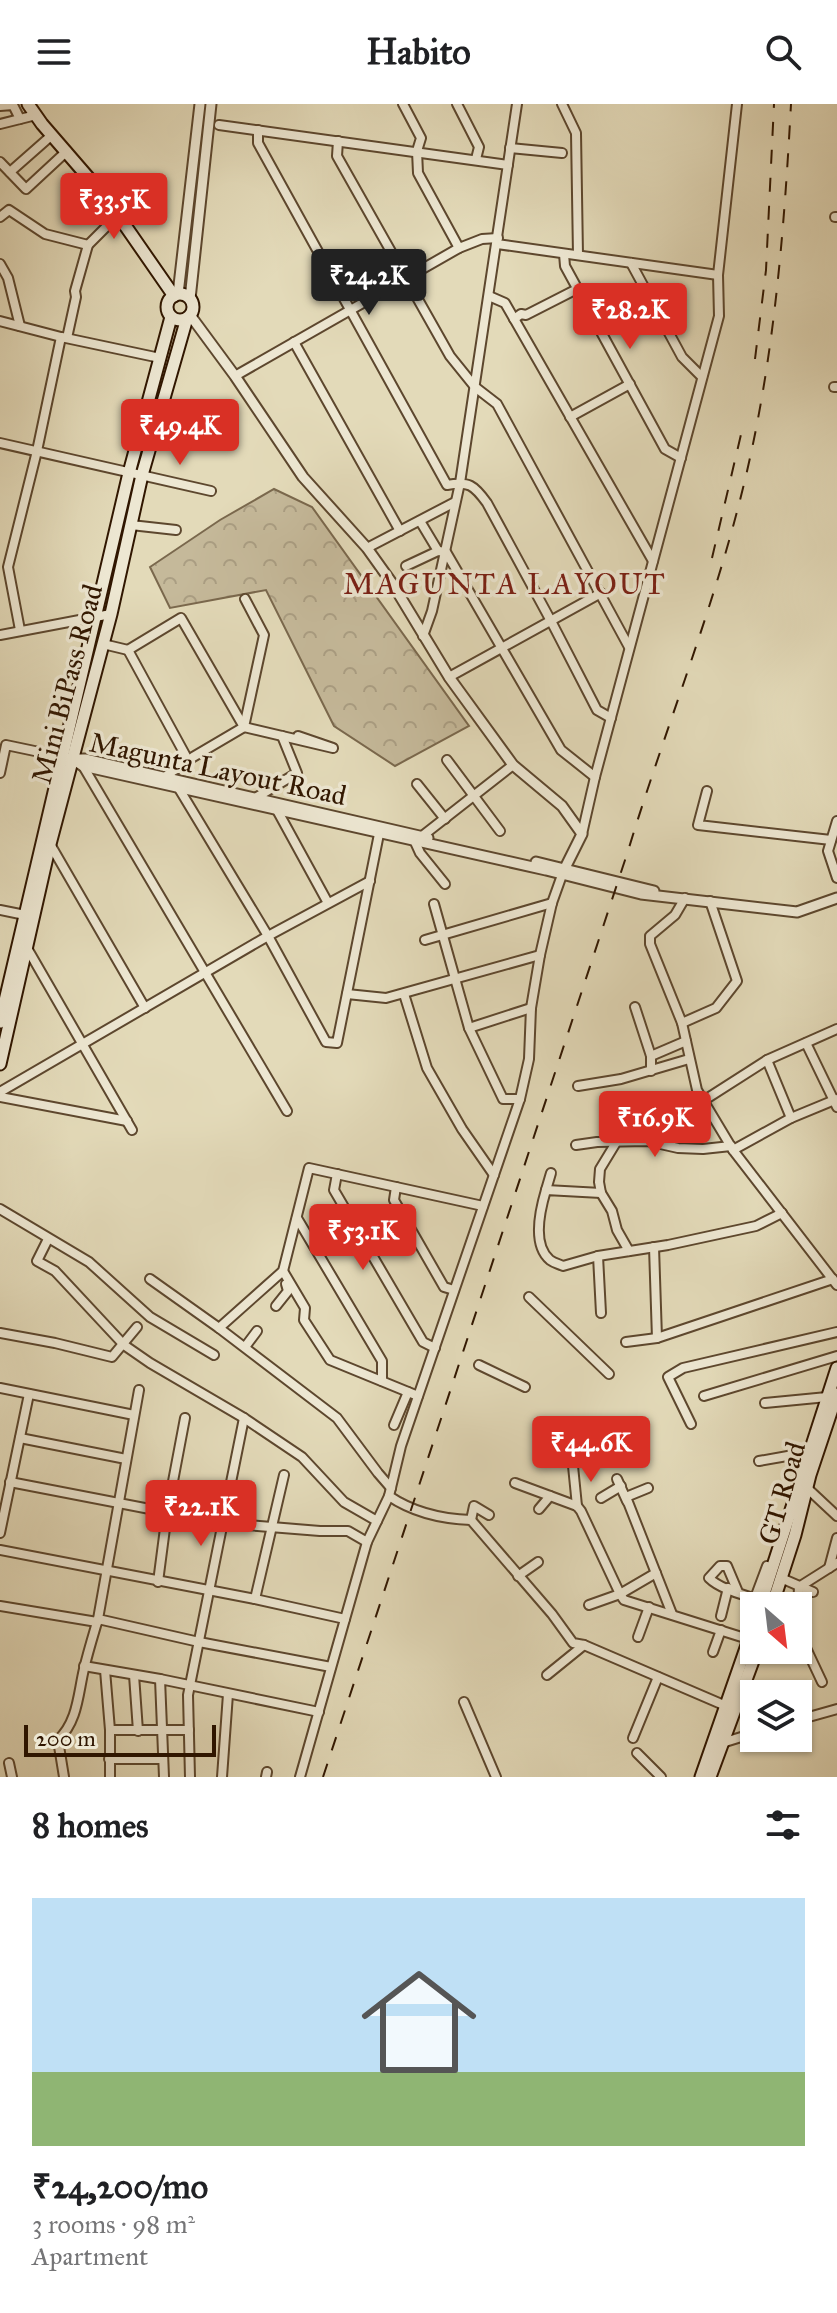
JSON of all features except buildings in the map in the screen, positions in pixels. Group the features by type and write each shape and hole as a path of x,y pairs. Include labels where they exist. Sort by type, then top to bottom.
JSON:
{"main road":[{"path":"28,104 193,307 189,316 179,320 171,317"},
{"path":"0,1022 25,915 73,761 96,615 136,474 171,317 167,305 181,296"},
{"name":"Mini BiPass Road","path":"0,1064 50,844 111,614 131,525 136,474 189,316"},
{"path":"766,1592 810,1452 832,1395 837,1368"},
{"name":"GT Road","path":"771,1592 781,1578 832,1395"},
{"path":"701,1777 740,1663"},
{"path":"710,1777 752,1664"}],"street":[{"path":"181,296 200,104"},
{"path":"181,296 211,104"},
{"path":"403,104 421,138 417,151 418,173 459,248"},
{"path":"457,104 479,147 476,159"},
{"path":"423,636 432,611 442,552 460,483 517,104"},
{"path":"562,104 576,133 578,255"},
{"path":"300,1777 367,1542 390,1492 401,1446 520,1099 529,1059 531,1008 552,903 582,834 719,316 718,275 737,104"},
{"path":"0,106 13,105 20,119"},
{"path":"0,124 36,115"},
{"path":"219,125 508,165"},
{"path":"258,130 258,143 447,485 460,483 475,487 487,503 597,710 611,718"},
{"path":"10,172 52,135"},
{"path":"338,141 337,156 450,356 475,387 497,404 630,647"},
{"path":"510,148 562,153"},
{"path":"0,162 26,189 67,151"},
{"path":"0,217 9,210 45,234 88,245"},
{"path":"20,630 4,570 8,567 88,245 118,215"},
{"path":"235,376 459,248 482,239 564,254 718,275"},
{"path":"564,254 565,266 665,449 681,458"},
{"path":"631,263 682,357 702,377"},
{"path":"0,264 8,278 20,326"},
{"path":"514,319 577,289"},
{"path":"489,296 505,303 653,561"},
{"path":"189,316 235,376 303,477 367,548 449,677 513,765 562,806 582,834"},
{"path":"0,321 160,358"},
{"path":"294,342 400,531"},
{"path":"570,417 630,384"},
{"path":"0,443 211,491"},
{"path":"367,548 455,502"},
{"path":"420,521 503,647 561,750 595,777"},
{"path":"131,525 176,530"},
{"path":"406,566 442,552"},
{"path":"449,677 601,593"},
{"path":"244,727 264,635 245,599"},
{"path":"0,635 111,614"},
{"path":"103,644 128,650 181,618 244,727"},
{"path":"128,650 188,760"},
{"path":"166,776 244,727 333,748 298,736"},
{"path":"257,797 297,773 282,736"},
{"path":"0,773 6,745 73,761 206,972 287,1111"},
{"name":"Magunta Layout Road","path":"73,761 85,759 166,776 418,839 645,888 664,895 797,912 837,898"},
{"path":"447,760 500,831"},
{"name":"Magunta Layout Road","path":"73,761 379,834 418,839"},
{"path":"445,884 420,853 418,839 513,765"},
{"path":"417,784 445,819"},
{"path":"178,787 268,936 326,1042 337,1043 379,834"},
{"path":"707,791 698,825 831,840"},
{"path":"277,810 328,903"},
{"path":"837,821 828,851 837,878"},
{"path":"50,844 145,1008"},
{"path":"0,1095 268,936 370,881"},
{"path":"626,1342 657,1338 835,1282 732,1148 697,1090 682,1023 650,939 653,932 675,915 685,898"},
{"path":"682,1023 716,1008 737,981 710,901"},
{"path":"425,940 552,903"},
{"path":"434,904 469,1028 503,1099 520,1099"},
{"path":"0,910 25,915"},
{"path":"27,948 132,1130"},
{"path":"347,994 386,998 540,955"},
{"path":"404,994 427,1068 462,1129 494,1175"},
{"path":"635,1007 651,1056 651,1071"},
{"path":"469,1028 531,1008"},
{"path":"658,1143 703,1101 767,1060 837,1029"},
{"path":"651,1056 686,1041"},
{"path":"576,1145 647,1141 678,1148 732,1148 791,1118 835,1102 806,1043"},
{"path":"578,1086 621,1079 689,1059"},
{"path":"767,1060 791,1118"},
{"path":"0,1095 127,1121"},
{"path":"617,1141 600,1169 601,1193 629,1251"},
{"path":"276,1306 288,1291 283,1271 309,1168 483,1206"},
{"path":"551,1173 539,1224 540,1241 549,1259 563,1266 598,1256 756,1226 782,1213"},
{"path":"337,1174 334,1190 423,1342 435,1348"},
{"path":"396,1187 394,1200 444,1287 454,1290"},
{"path":"546,1190 601,1193"},
{"path":"0,1209 89,1262 150,1317 214,1355"},
{"path":"297,1218 382,1361 382,1381"},
{"path":"48,1239 37,1261 55,1271 124,1345 302,1457 344,1502 377,1521"},
{"path":"654,1247 657,1338"},
{"path":"598,1256 601,1313"},
{"path":"219,1328 283,1271"},
{"path":"283,1271 305,1308 304,1320 330,1360 418,1396"},
{"path":"150,1279 337,1418 390,1492 404,1506 431,1515 471,1520 573,1643 726,1706"},
{"path":"529,1297 609,1374"},
{"path":"0,1333 112,1357 137,1327"},
{"path":"245,1347 257,1331"},
{"path":"691,1424 668,1377 683,1368 837,1332"},
{"path":"704,1396 837,1356"},
{"path":"479,1365 525,1387"},
{"path":"0,1388 134,1415"},
{"path":"64,1777 58,1740 69,1730 98,1621 139,1390"},
{"path":"394,1425 408,1392"},
{"path":"0,1533 29,1394"},
{"path":"765,1403 832,1395"},
{"path":"158,1582 185,1418"},
{"path":"190,1777 188,1695 244,1418"},
{"path":"20,1438 126,1459"},
{"path":"759,1461 810,1452"},
{"path":"573,1466 577,1506"},
{"path":"255,1599 284,1475"},
{"path":"10,1482 222,1523 348,1531 367,1542"},
{"path":"601,1498 619,1482 672,1614"},
{"path":"515,1483 577,1506 624,1600 740,1636"},
{"path":"627,1502 626,1497 648,1488"},
{"path":"807,1488 837,1516"},
{"path":"539,1509 550,1496"},
{"path":"471,1520 474,1506 489,1515"},
{"path":"799,1587 833,1565 837,1538"},
{"path":"0,1550 345,1619"},
{"path":"518,1576 538,1562"},
{"path":"720,1566 727,1566 738,1592 713,1582 709,1578 720,1566"},
{"path":"764,1592 767,1566"},
{"path":"589,1605 620,1594 656,1573"},
{"path":"781,1578 813,1592"},
{"path":"799,1587 799,1592"},
{"path":"721,1616 728,1588"},
{"path":"0,1606 98,1621 331,1667"},
{"path":"638,1637 649,1607"},
{"path":"713,1652 721,1630"},
{"path":"547,1675 584,1645"},
{"path":"812,1661 822,1682"},
{"path":"84,1666 319,1712"},
{"path":"105,1670 110,1777"},
{"path":"134,1675 138,1731"},
{"path":"633,1738 658,1677"},
{"path":"160,1679 164,1777"},
{"path":"222,1777 228,1694"},
{"path":"464,1702 496,1777"},
{"path":"812,1716 837,1709"},
{"path":"110,1730 189,1730"},
{"path":"721,1743 740,1737"},
{"path":"637,1753 661,1777"},
{"path":"109,1759 163,1759"},
{"path":"9,1763 12,1777"},
{"path":"645,1777 653,1769"}],"green space":[{"path":"274,489 312,507 469,726 395,766 334,726 266,590 170,608 150,567 220,520"}],"railway":[{"path":"755,359 766,270 774,104"},
{"path":"323,1777 731,534 754,441 770,345 781,249 791,104"},
{"path":"712,558 743,426"}],"district":[{"name":"MAGUNTA LAYOUT","path":"505,584"}]}
